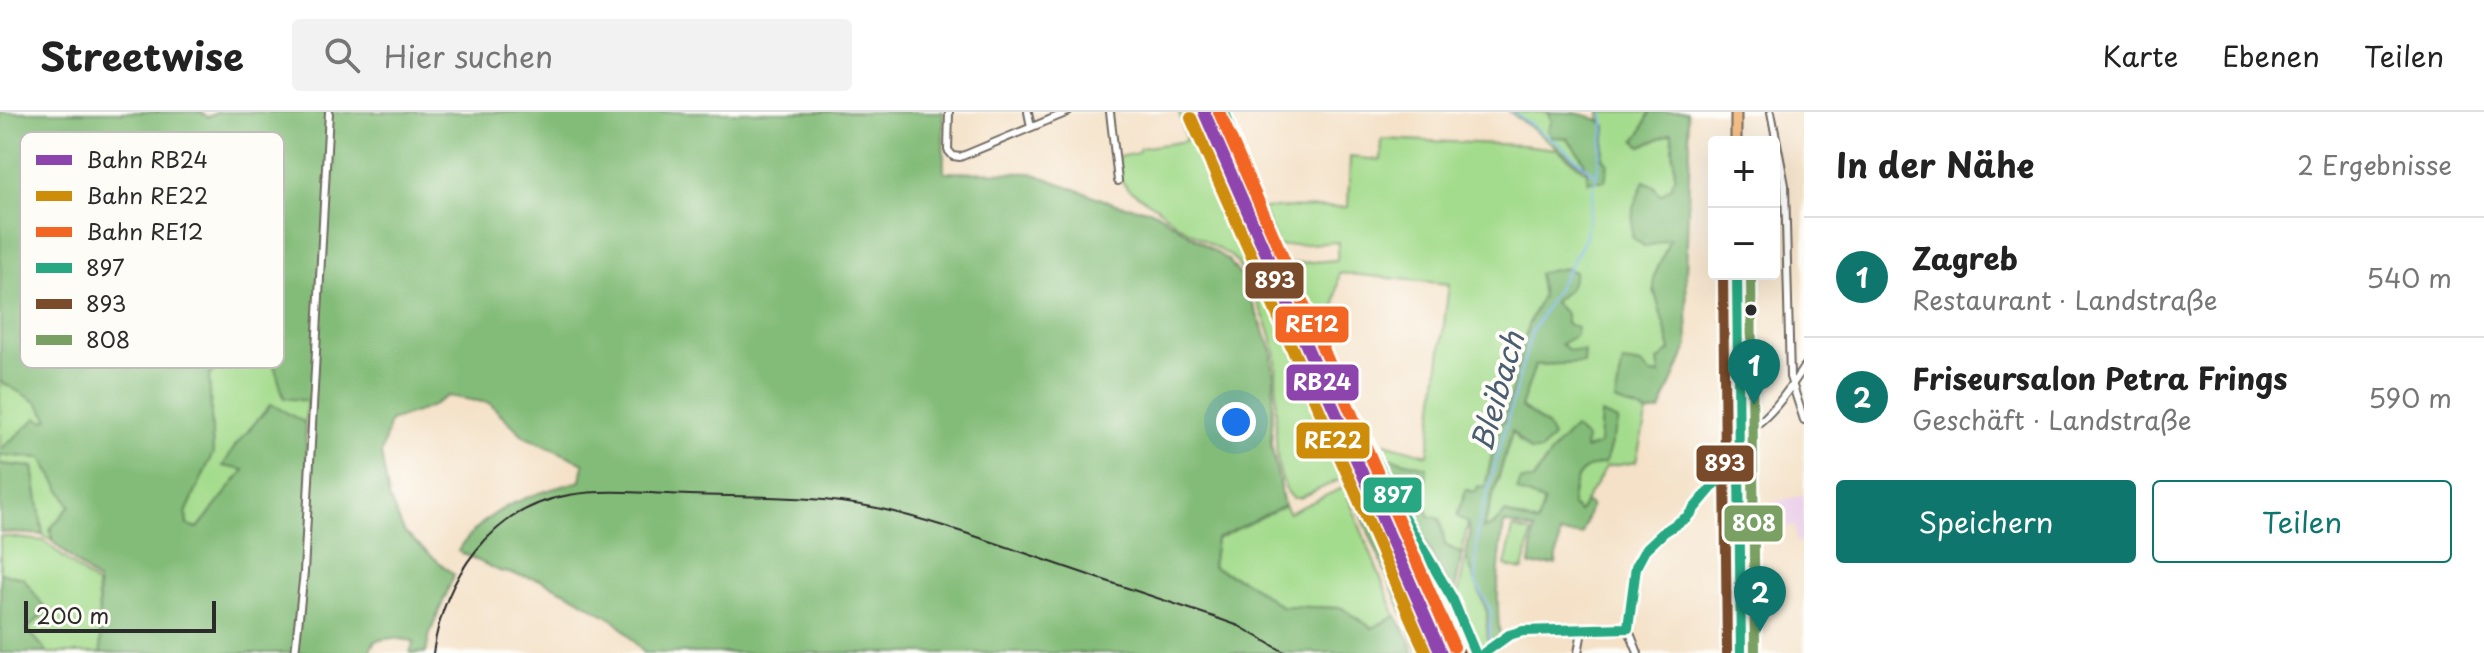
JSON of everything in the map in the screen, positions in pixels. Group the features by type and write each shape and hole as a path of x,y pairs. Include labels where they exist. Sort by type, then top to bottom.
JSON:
{"main road":[{"path":"1225,112 1247,180 1283,265 1402,514 1452,598 1475,653"},
{"path":"1736,112 1736,136"},
{"path":"1737,280 1741,653"}],"street":[{"path":"295,653 304,572 329,112"},
{"path":"949,112 948,150 953,156 960,157 1068,112"},
{"path":"1028,112 1031,127"},
{"path":"1110,112 1118,181"},
{"path":"1771,112 1784,170 1790,377 1804,420"},
{"path":"1739,432 1750,431 1776,405 1804,367"},
{"path":"1638,653 1628,628 1636,567 1645,550 1664,532 1687,517 1730,466 1739,466"},
{"path":"1484,653 1509,635 1523,631 1628,628"},
{"path":"1578,653 1582,631"}],"shaded area":[{"path":"1196,112 1209,112 1364,468 1356,472 1351,465"},
{"path":"1365,473 1445,653 1433,653 1360,484 1358,476"},
{"path":"1804,495 1804,542 1796,542 1795,526 1772,527 1772,502"}],"green space":[{"path":"0,112 200,112 208,117 217,112 943,112 944,172 1032,173 1115,204 1154,211 1229,261 1241,277 1272,350 1271,444 1284,506 1216,539 1212,567 1245,581 1281,606 1342,608 1372,628 1396,616 1411,642 1413,653 644,653 617,622 570,594 541,580 499,571 458,551 483,523 512,504 581,481 584,463 525,437 489,403 448,396 428,408 390,421 381,454 389,498 404,532 454,575 430,633 426,653 410,653 414,641 392,638 375,641 368,653 101,653 98,582 53,542 50,529 70,506 42,458 0,455 0,450 37,418 44,421 49,419 38,403 0,381"},
{"path":"1179,112 1195,112 1356,472 1300,498 1293,498 1284,486 1279,470 1273,342 1260,307 1238,264 1232,257 1177,224 1128,189 1120,179 1118,157 1138,153 1140,148 1186,141"},
{"path":"1510,112 1548,112 1580,154 1588,170"},
{"path":"1548,112 1586,115 1606,126 1603,158 1608,163 1605,181 1588,181 1585,163 1567,138 1552,137 1548,130 1552,121"},
{"path":"1600,112 1650,112 1641,133 1641,146 1672,133 1675,176 1672,187 1660,195 1654,186 1644,181 1645,247 1671,238 1654,277 1654,289 1671,350 1661,375 1651,374 1641,365 1615,401 1647,413 1636,462 1606,467 1579,512 1572,505 1579,476 1588,468 1605,463 1601,414 1599,446 1585,450 1558,444 1532,480 1544,502 1537,524 1505,513 1493,526 1483,530 1513,430 1520,442 1547,426 1521,407 1535,365 1583,363 1561,344 1566,324 1539,273 1542,296 1528,325 1504,422 1499,425 1485,488 1477,492 1467,490 1468,523 1462,554 1445,545 1440,520 1429,516 1424,499 1426,467 1378,455 1370,439 1428,455 1449,284 1339,273 1330,355 1286,264 1337,260 1338,242 1278,246 1262,208 1348,207 1350,157 1381,160 1382,139 1557,149 1588,173 1589,181 1603,158 1606,126"},
{"path":"1650,112 1687,112 1690,145 1686,276 1688,345 1660,411 1647,413 1615,401 1623,362 1641,365 1651,374 1660,375 1658,361 1671,350 1654,289 1654,277 1670,239 1645,247 1632,237 1633,208 1644,181 1654,186 1660,195 1671,187 1675,176 1672,133 1641,146 1635,140"},
{"path":"1565,268 1575,272 1570,288 1554,302 1566,314 1566,324 1577,327 1575,336 1561,344 1569,350 1584,351 1583,363 1535,365 1521,407 1547,426 1553,437 1541,451 1530,451 1512,431 1483,529 1493,526 1505,513 1537,524 1544,502 1517,491 1521,480 1533,480 1558,444 1574,428 1586,438 1585,449 1599,445 1601,414 1618,421 1605,463 1588,468 1578,476 1572,505 1579,512 1585,502 1591,505 1582,535 1560,534 1556,564 1530,566 1534,530 1504,523 1498,594 1500,637 1488,644 1487,612 1466,556 1470,533 1468,523 1457,516 1466,490 1476,492 1478,486 1485,487 1499,424 1504,421 1528,325 1542,296 1538,273"},
{"path":"1301,312 1408,538 1457,621 1468,653 1445,653 1297,313"},
{"path":"216,368 275,368 284,397 307,400 305,423 271,404 223,466 245,469 198,528 187,525 186,513 213,453 209,376"},
{"path":"0,380 38,403 49,419 0,450"},
{"path":"0,455 42,458 70,506 50,529 53,542 43,535 33,467 0,464"},
{"path":"1378,455 1427,467 1424,499 1429,516 1440,519 1445,545 1462,554 1454,596"},
{"path":"0,464 33,467 43,535 0,532"},
{"path":"1357,479 1433,653 1418,653 1350,488 1352,481"},
{"path":"1344,487 1396,616 1372,628 1342,608 1281,606 1245,581 1212,567 1216,539 1284,506 1289,513"},
{"path":"1513,528 1532,533 1523,570 1505,566"},
{"path":"0,536 44,541 97,585 101,653 48,653 27,629 47,611 23,578 0,573"},
{"path":"1466,556 1487,612 1488,644 1478,644 1457,600"},
{"path":"0,573 23,578 47,611 27,629 48,653 0,653"}],"waterway":[{"path":"1512,112 1559,144 1594,174"},
{"name":"Bleibach","path":"1489,643 1491,611 1476,583 1477,530 1532,331 1585,240 1604,132 1604,112"}],"railway":[{"path":"433,653 448,598 460,573 495,531 541,502 569,495 614,492 807,499 895,512 1239,626 1286,653"}],"rail line":[{"name":"RB24","path":"1204,112 1441,653"},
{"name":"RE12","path":"1219,112 1454,647"},
{"name":"RE22","path":"1191,118 1426,653"}],"transit line":[{"name":"897","path":"1225,112 1244,170 1283,265 1402,514 1452,598 1475,653"},
{"name":"893","path":"1212,116 1231,175 1270,271 1389,520 1439,604 1460,653"},
{"name":"893","path":"1723,280 1727,653"},
{"name":"897","path":"1737,280 1741,653"},
{"name":"808","path":"1751,280 1755,653"},
{"name":"897","path":"1484,653 1509,635 1523,631 1628,628 1636,567 1645,550 1664,532 1687,517 1730,466 1739,466"}],"place":[{"name":"Zagreb","path":"1754,405"},
{"name":"Friseursalon Petra Frings","path":"1760,632"}]}
